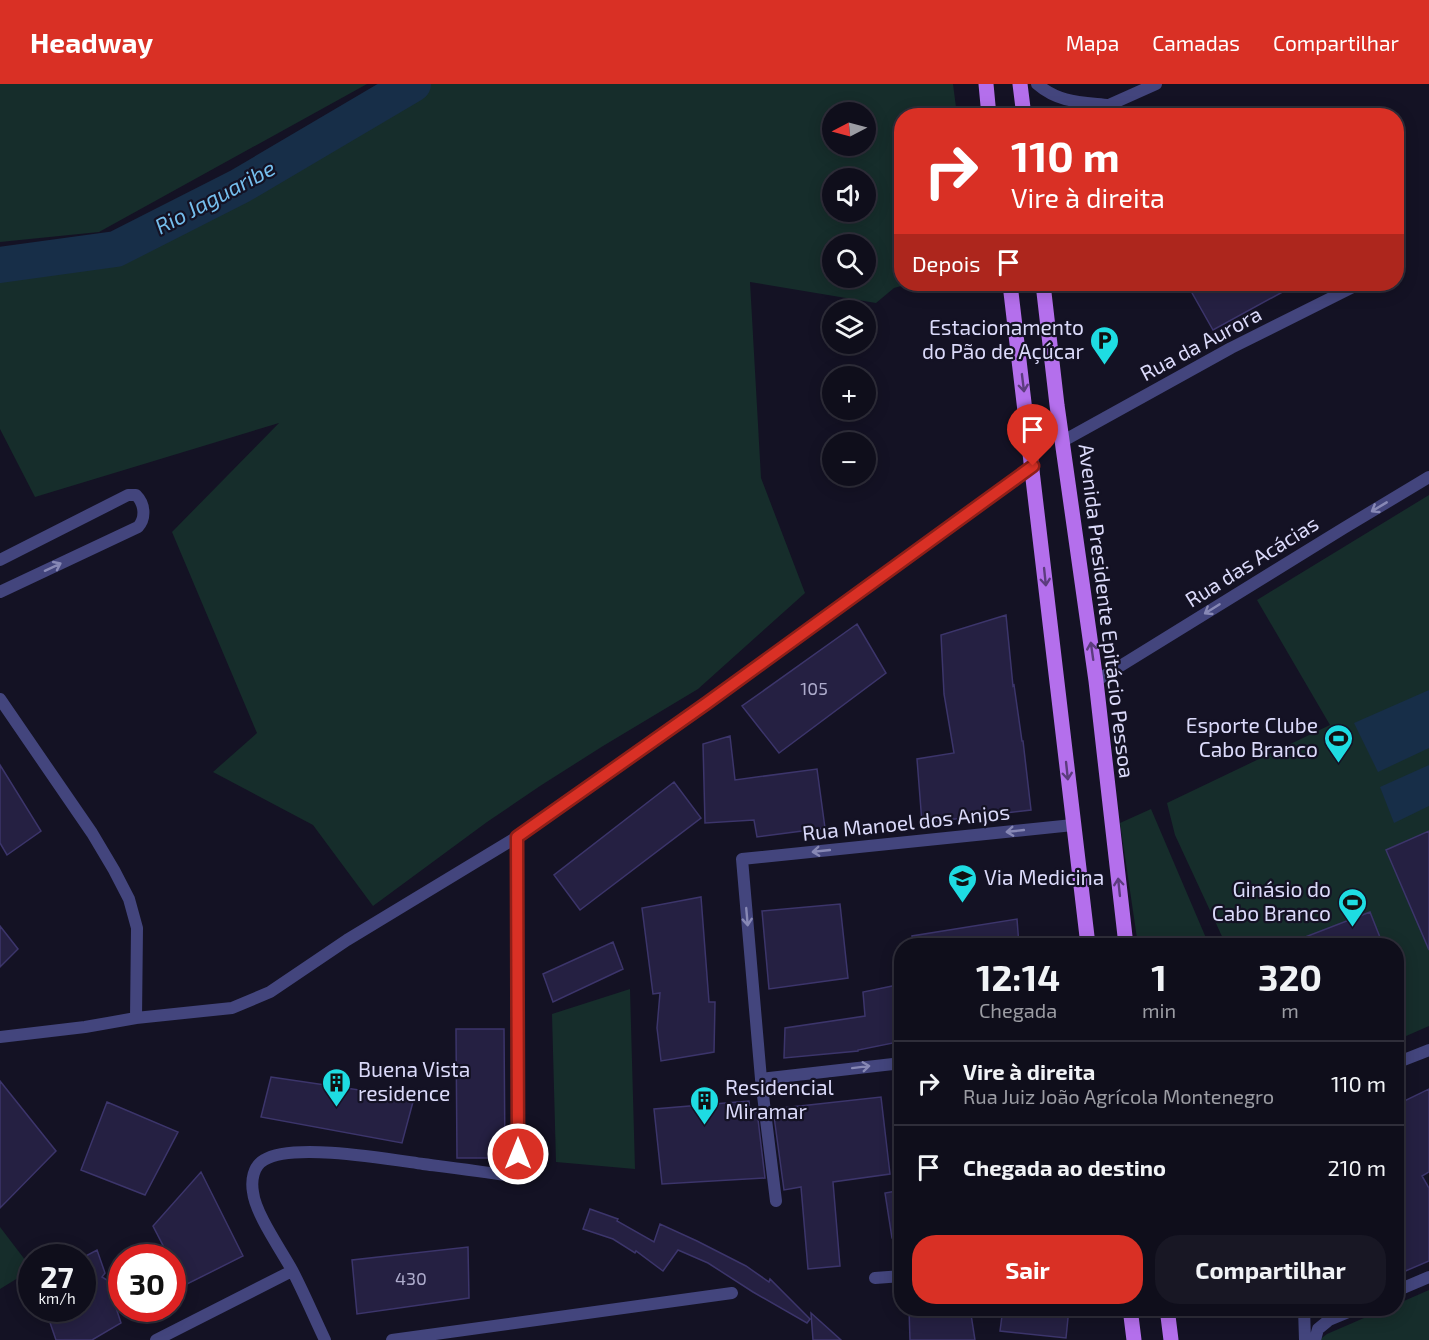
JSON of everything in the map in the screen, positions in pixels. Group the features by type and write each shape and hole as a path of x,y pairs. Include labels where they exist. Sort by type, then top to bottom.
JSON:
{"main road":[{"path":"986,84 988,108"},
{"path":"1020,84 1023,108"},
{"path":"1011,291 1087,938"},
{"name":"Avenida Presidente Epitácio Pessoa","path":"1044,291 1096,681 1125,938"},
{"path":"1131,1316 1134,1340"},
{"path":"1168,1316 1171,1340"}],"street":[{"path":"1037,84 1063,100 1109,105"},
{"path":"1104,108 1156,84"},
{"name":"Rua da Aurora","path":"1063,441 1231,348 1345,291"},
{"path":"0,1037 85,1027 136,1018 232,1008 270,992 347,940 517,837 707,703 1033,466"},
{"name":"Rua das Acácias","path":"1096,681 1429,477"},
{"path":"0,560 128,495 136,495 140,500 144,516 138,527 0,592"},
{"path":"0,699 92,833 129,899 137,928 136,1018"},
{"name":"Rua Manoel dos Anjos","path":"761,1079 742,859 1073,825"},
{"path":"325,1340 292,1271 259,1211 252,1190 252,1177 261,1161 269,1157 304,1152 360,1155 518,1177 517,837"},
{"path":"1404,1060 1429,1050"},
{"path":"776,1201 761,1079 894,1064"},
{"path":"156,1340 292,1271"},
{"path":"875,1278 894,1277"},
{"path":"1404,1288 1429,1277"},
{"path":"392,1340 732,1293"},
{"path":"1304,1316 1305,1340"},
{"path":"1310,1316 1319,1320 1329,1320"},
{"path":"1315,1340 1318,1329 1339,1316"}],"green space":[{"path":"0,84 367,84 99,232 0,242"},
{"path":"405,84 953,84 956,108 894,108 894,288 876,303 876,300 858,300 750,282 761,478 805,593 698,689 540,786 373,906 313,825 213,772 257,733 172,532 279,423 35,497 0,429 0,263 116,249"},
{"name":"Esporte Clube Cabo Branco","path":"1429,495 1429,1026 1404,1037 1404,938 1223,938 1175,835 1167,803 1330,725 1257,600"},
{"path":"1151,809 1206,938 1137,938 1120,823"},
{"path":"630,989 635,1169 556,1162 552,1014"},
{"path":"0,1227 18,1251 18,1278 0,1289"},
{"path":"1429,1290 1429,1340 1319,1340 1327,1334 1369,1316 1404,1316 1404,1301"}],"water":[{"path":"1429,690 1429,748 1378,772 1354,723"},
{"path":"1429,765 1429,806 1394,823 1380,787"}],"building":[{"path":"1191,291 1284,291 1213,330"},
{"path":"1006,615 1013,686 1023,741 1031,810 922,823 917,759 954,753 944,694 941,635"},
{"path":"857,624 886,673 779,753 742,706"},
{"path":"730,736 735,780 817,769 825,828 757,837 754,820 705,823 703,744"},
{"path":"0,765 41,831 7,855 0,843"},
{"path":"674,782 701,818 580,910 554,875"},
{"path":"1429,831 1429,950 1386,850"},
{"path":"701,897 709,1002 715,1002 714,1052 661,1061 657,1028 660,993 653,994 642,908"},
{"path":"840,904 848,978 769,989 762,911"},
{"name":"Ginásio do Cabo Branco","path":"1370,912 1380,938 1303,938"},
{"path":"1017,919 1018,938 912,938 912,936"},
{"path":"0,926 18,949 0,967"},
{"path":"613,942 623,969 553,1002 543,974"},
{"path":"894,986 894,1043 858,1051 784,1058 785,1028 865,1016 863,992"},
{"path":"456,1029 504,1029 505,1158 457,1158"},
{"name":"Buena Vista residence","path":"271,1077 414,1098 402,1143 261,1117"},
{"path":"0,1081 56,1151 0,1208"},
{"path":"1429,1089 1429,1172 1422,1176 1429,1188 1429,1261 1404,1272 1404,1101"},
{"path":"881,1097 890,1174 833,1182 840,1266 808,1269 801,1187 784,1190 773,1109"},
{"name":"Residencial Miramar","path":"749,1101 750,1111 757,1111 765,1178 662,1184 654,1109"},
{"path":"107,1102 178,1132 145,1195 81,1170"},
{"path":"201,1172 243,1256 186,1284 186,1244 162,1244 153,1226"},
{"path":"894,1191 894,1238 892,1238 885,1193"},
{"path":"590,1209 618,1219 617,1221 654,1242 660,1224 697,1241 746,1266 769,1282 770,1279 810,1319 807,1323 708,1263 678,1250 663,1271 636,1251 635,1253 613,1239 583,1229"},
{"path":"468,1247 469,1298 357,1314 352,1260"},
{"path":"96,1251 105,1273 102,1277 108,1283 108,1322 121,1323 92,1340 56,1340 50,1322 96,1322"},
{"path":"811,1313 841,1340 813,1340"},
{"path":"909,1316 971,1316 975,1340 910,1340"},
{"path":"1002,1316 1068,1316 1066,1338 1000,1331"}],"waterway":[{"name":"Rio Jaguaribe","path":"0,265 116,249 240,186 413,84"}],"place":[{"name":"Estacionamento do Pão de Açúcar","path":"1105,366"},
{"name":"Esporte Clube Cabo Branco","path":"1339,764"},
{"name":"Via Medicina","path":"963,904"},
{"name":"Ginásio do Cabo Branco","path":"1352,928"},
{"name":"Buena Vista residence","path":"337,1108"},
{"name":"Residencial Miramar","path":"704,1126"}],"route":[{"path":"518,1154 517,837 707,703 1033,466"}]}
